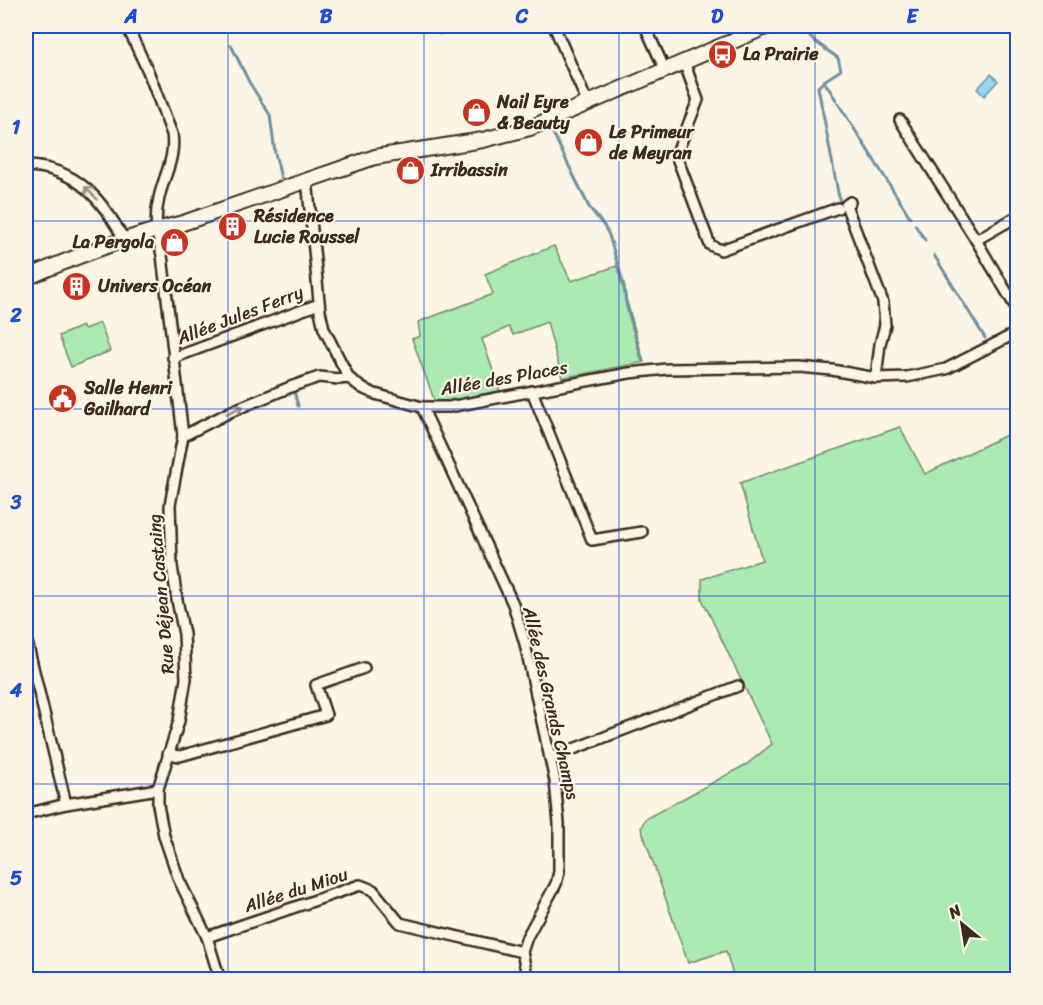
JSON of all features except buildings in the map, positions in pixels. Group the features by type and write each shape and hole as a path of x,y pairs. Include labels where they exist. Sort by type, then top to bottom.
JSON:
{"main road":[{"path":"26,278 156,230 183,224 375,157 498,137 536,126 768,26"}],"street":[{"name":"Rue Déjean Castaing","path":"127,26 148,71 174,144 172,160 158,203 156,230 162,255 183,436 170,505 172,566 184,634 186,679 179,721 158,789 158,805 164,836 179,880 207,937 220,980"},
{"path":"554,26 588,104"},
{"path":"645,26 665,70"},
{"path":"684,62 698,100 676,155 710,246 721,250 838,208"},
{"path":"900,120 976,240 1017,311"},
{"path":"26,166 40,166 64,172 81,183 101,203 125,241"},
{"path":"183,436 232,411 293,386 319,377 339,380 349,378 324,329 319,303 307,179"},
{"path":"850,202 846,205 883,302 885,325 876,378"},
{"path":"976,240 1017,216"},
{"name":"Allée Jules Ferry","path":"173,358 319,303"},
{"name":"Allée des Places","path":"349,378 375,394 423,407 450,407 629,373 667,369 799,367 876,378 907,377 945,369 1017,332"},
{"path":"532,391 592,540 642,532"},
{"name":"Allée des Grands Champs","path":"423,407 513,604 525,644 557,796 559,872 556,884 527,937 522,952"},
{"path":"26,638 66,804"},
{"path":"168,754 180,756 326,715 316,685 364,668"},
{"path":"550,758 738,686"},
{"path":"26,814 66,804 158,789"},
{"name":"Allée du Miou","path":"207,937 360,885 373,890 400,923 522,952"},
{"path":"522,952 528,980"}],"green space":[{"path":"554,246 571,281 617,266 644,362 562,378 547,322 513,335 509,327 482,339 500,391 435,402 412,339 420,336 418,322 493,294 485,274"},
{"path":"100,323 110,351 71,367 59,336 82,326 84,329"},
{"path":"900,427 925,474 1017,430 1017,979 734,979 726,951 688,963 641,828 645,819 747,764 772,744 702,599 702,579 762,560 740,483"}],"water":[{"path":"991,74 998,81 984,96 977,89"}],"waterway":[{"path":"432,26 440,34"},
{"path":"799,26 813,40 838,58 841,70 818,87 840,203"},
{"path":"231,45 249,82 270,115 281,178"},
{"path":"824,81 910,217"},
{"path":"551,129 589,207 609,235 642,360"},
{"path":"915,225 925,240"},
{"path":"934,255 985,338"},
{"path":"293,387 298,406"}],"place":[{"name":"La Prairie","path":"722,54"},
{"name":"Nail Eyre & Beauty","path":"476,112"},
{"name":"Le Primeur de Meyran","path":"588,142"},
{"name":"Irribassin","path":"410,170"},
{"name":"Résidence Lucie Roussel","path":"233,226"},
{"name":"La Pergola","path":"175,242"},
{"name":"Univers Océan","path":"77,286"},
{"name":"Salle Henri Gailhard","path":"63,398"}]}
